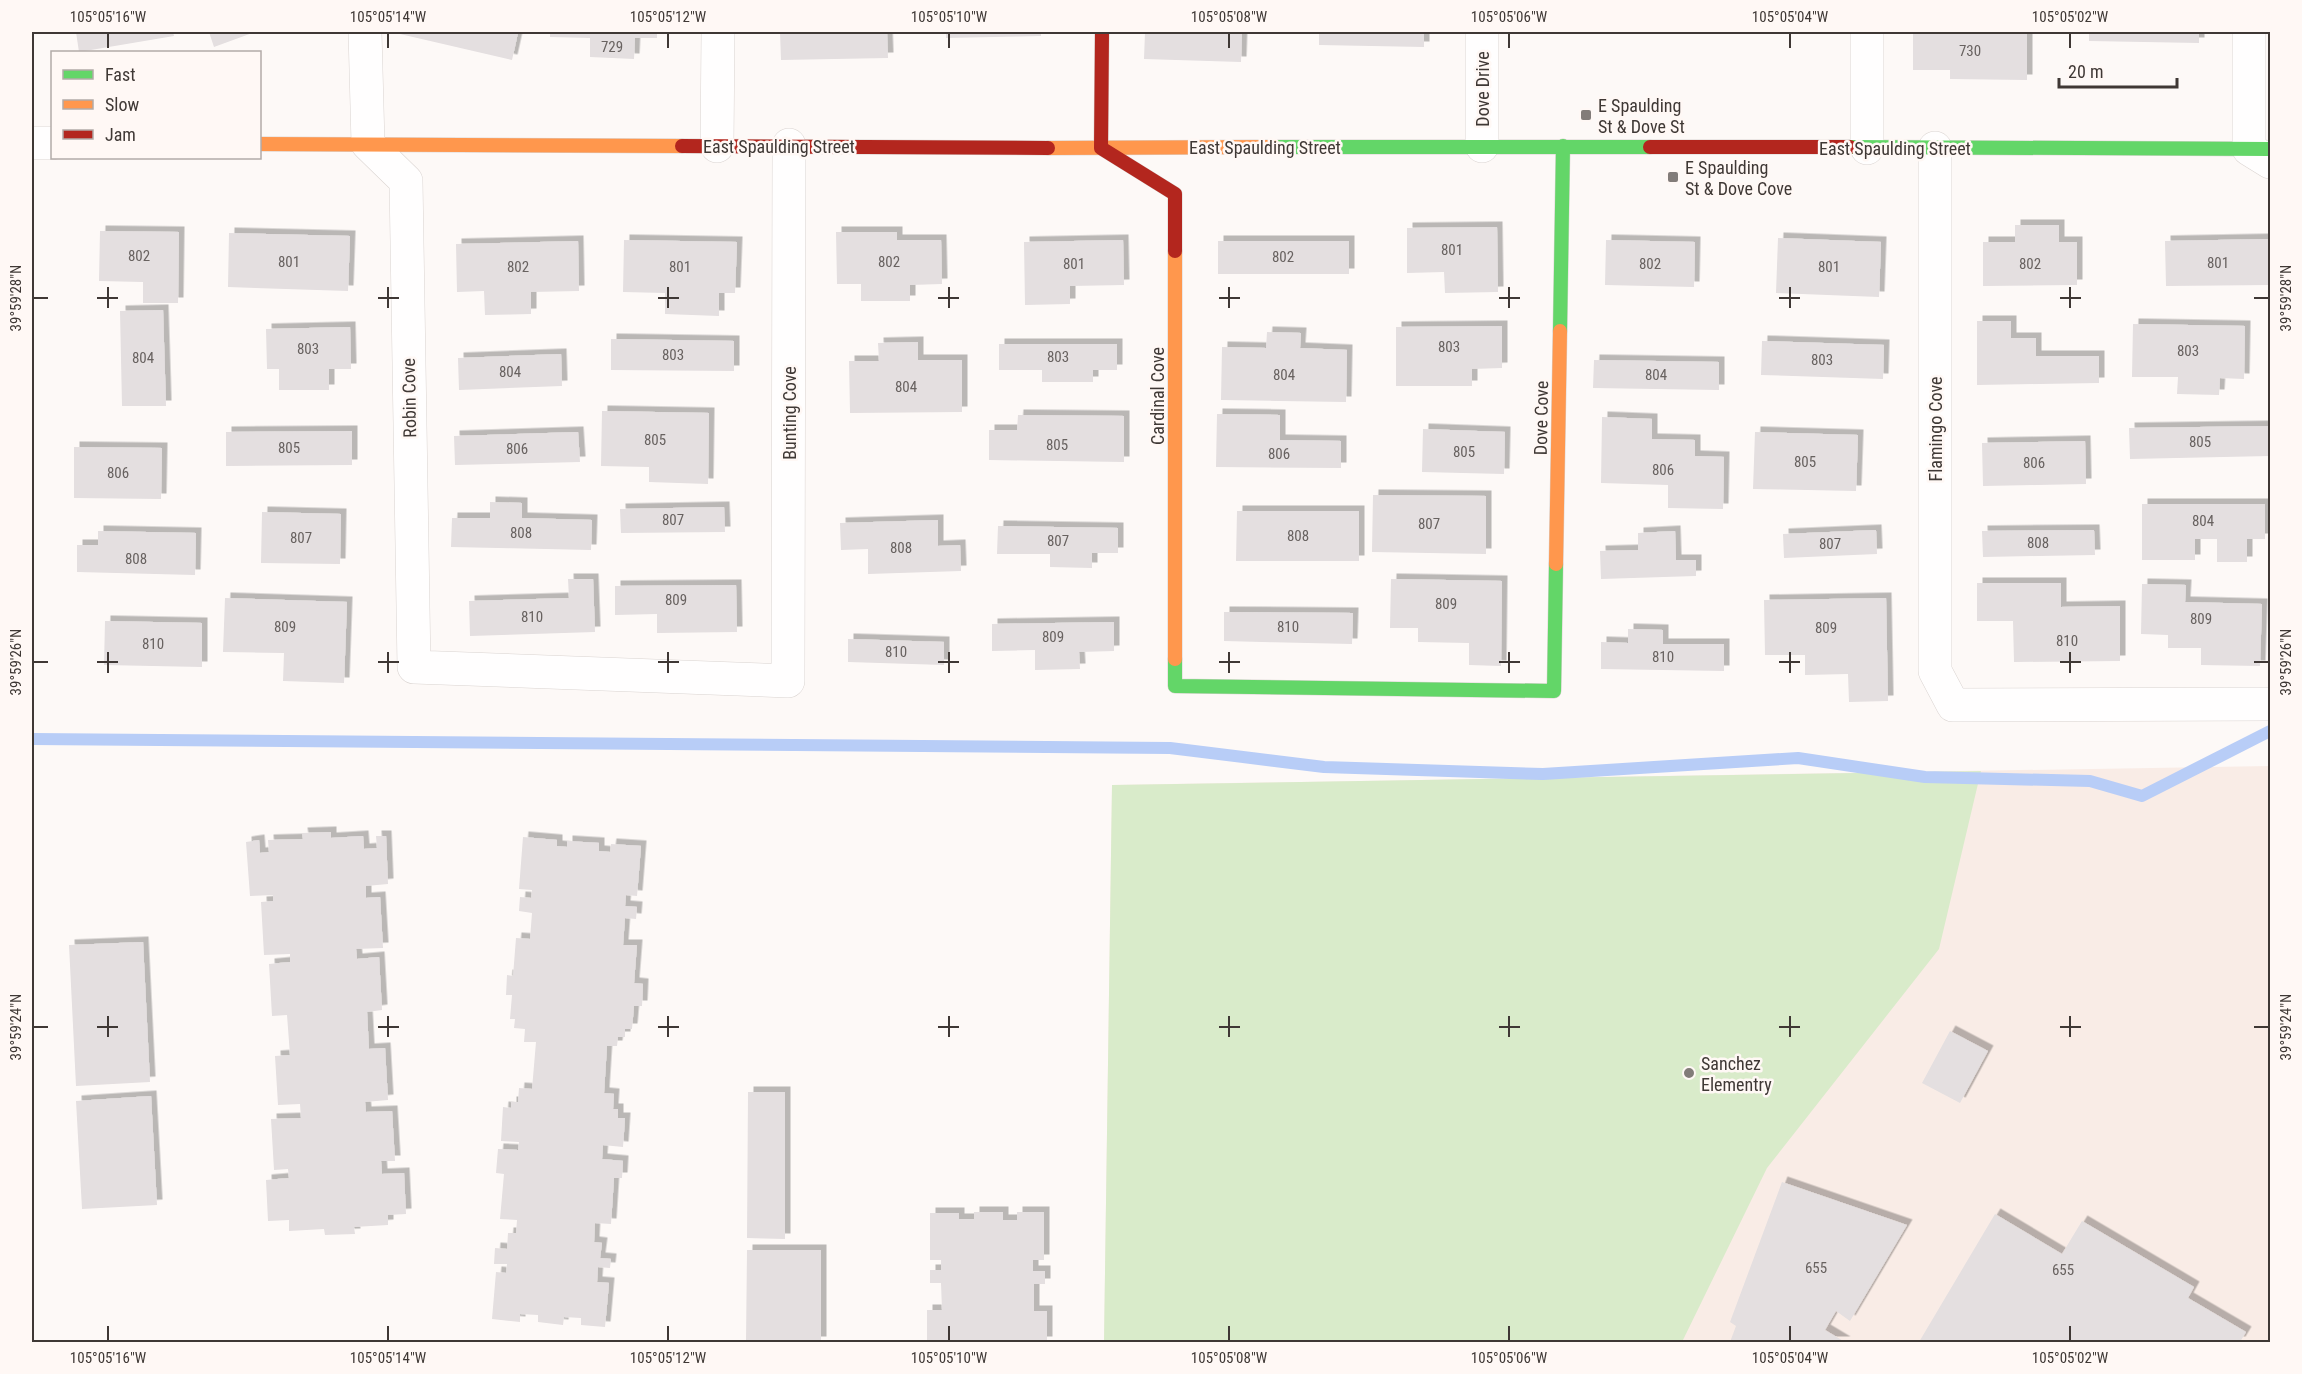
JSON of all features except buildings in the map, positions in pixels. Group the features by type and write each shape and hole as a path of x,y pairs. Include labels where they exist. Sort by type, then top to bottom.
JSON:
{"street":[{"path":"365,32 368,144"},
{"path":"717,146 718,32"},
{"path":"1101,148 1102,32"},
{"name":"Dove Drive","path":"1482,32 1482,146"},
{"path":"1867,32 1867,148"},
{"path":"2249,32 2263,154"},
{"path":"32,142 51,143"},
{"name":"East Spaulding Street","path":"261,144 1101,148 1563,146 1935,148 2263,154"},
{"name":"Robin Cove","path":"368,144 406,181 414,667 788,681"},
{"name":"Bunting Cove","path":"788,681 789,145"},
{"name":"Dove Cove","path":"1175,686 1554,691 1563,146"},
{"name":"Cardinal Cove","path":"1101,148 1175,194 1175,686"},
{"name":"Flamingo Cove","path":"1935,148 1935,671 1953,705 2271,704"}],"shaded area":[{"name":"Sanchez Elementry","path":"2270,766 2270,1342 1104,1342 1112,785"}],"green space":[{"name":"Sanchez Elementry","path":"1981,771 1939,949 1767,1168 1682,1342 1104,1342 1112,785"}],"waterway":[{"path":"32,739 1170,748 1324,767 1543,774 1798,758 1925,777 2090,781 2142,796 2270,731"}],"traffic: fast":[{"path":"1560,331 1563,146"},
{"path":"1274,147 1650,147"},
{"path":"1850,147 2270,149"},
{"path":"1175,659 1175,686 1554,691 1556,564"}],"traffic: slow":[{"path":"261,144 682,146"},
{"path":"1048,148 1274,147"},
{"path":"1175,251 1175,659"},
{"path":"1556,564 1560,331"}],"traffic: jam":[{"path":"1102,32 1101,148 1175,194 1175,251"},
{"path":"682,146 1048,148"},
{"path":"1650,147 1850,147"}],"place":[{"name":"E Spaulding St & Dove St","path":"1586,115"},
{"name":"E Spaulding St & Dove Cove","path":"1673,177"},
{"name":"Sanchez Elementry","path":"1689,1073"}]}
